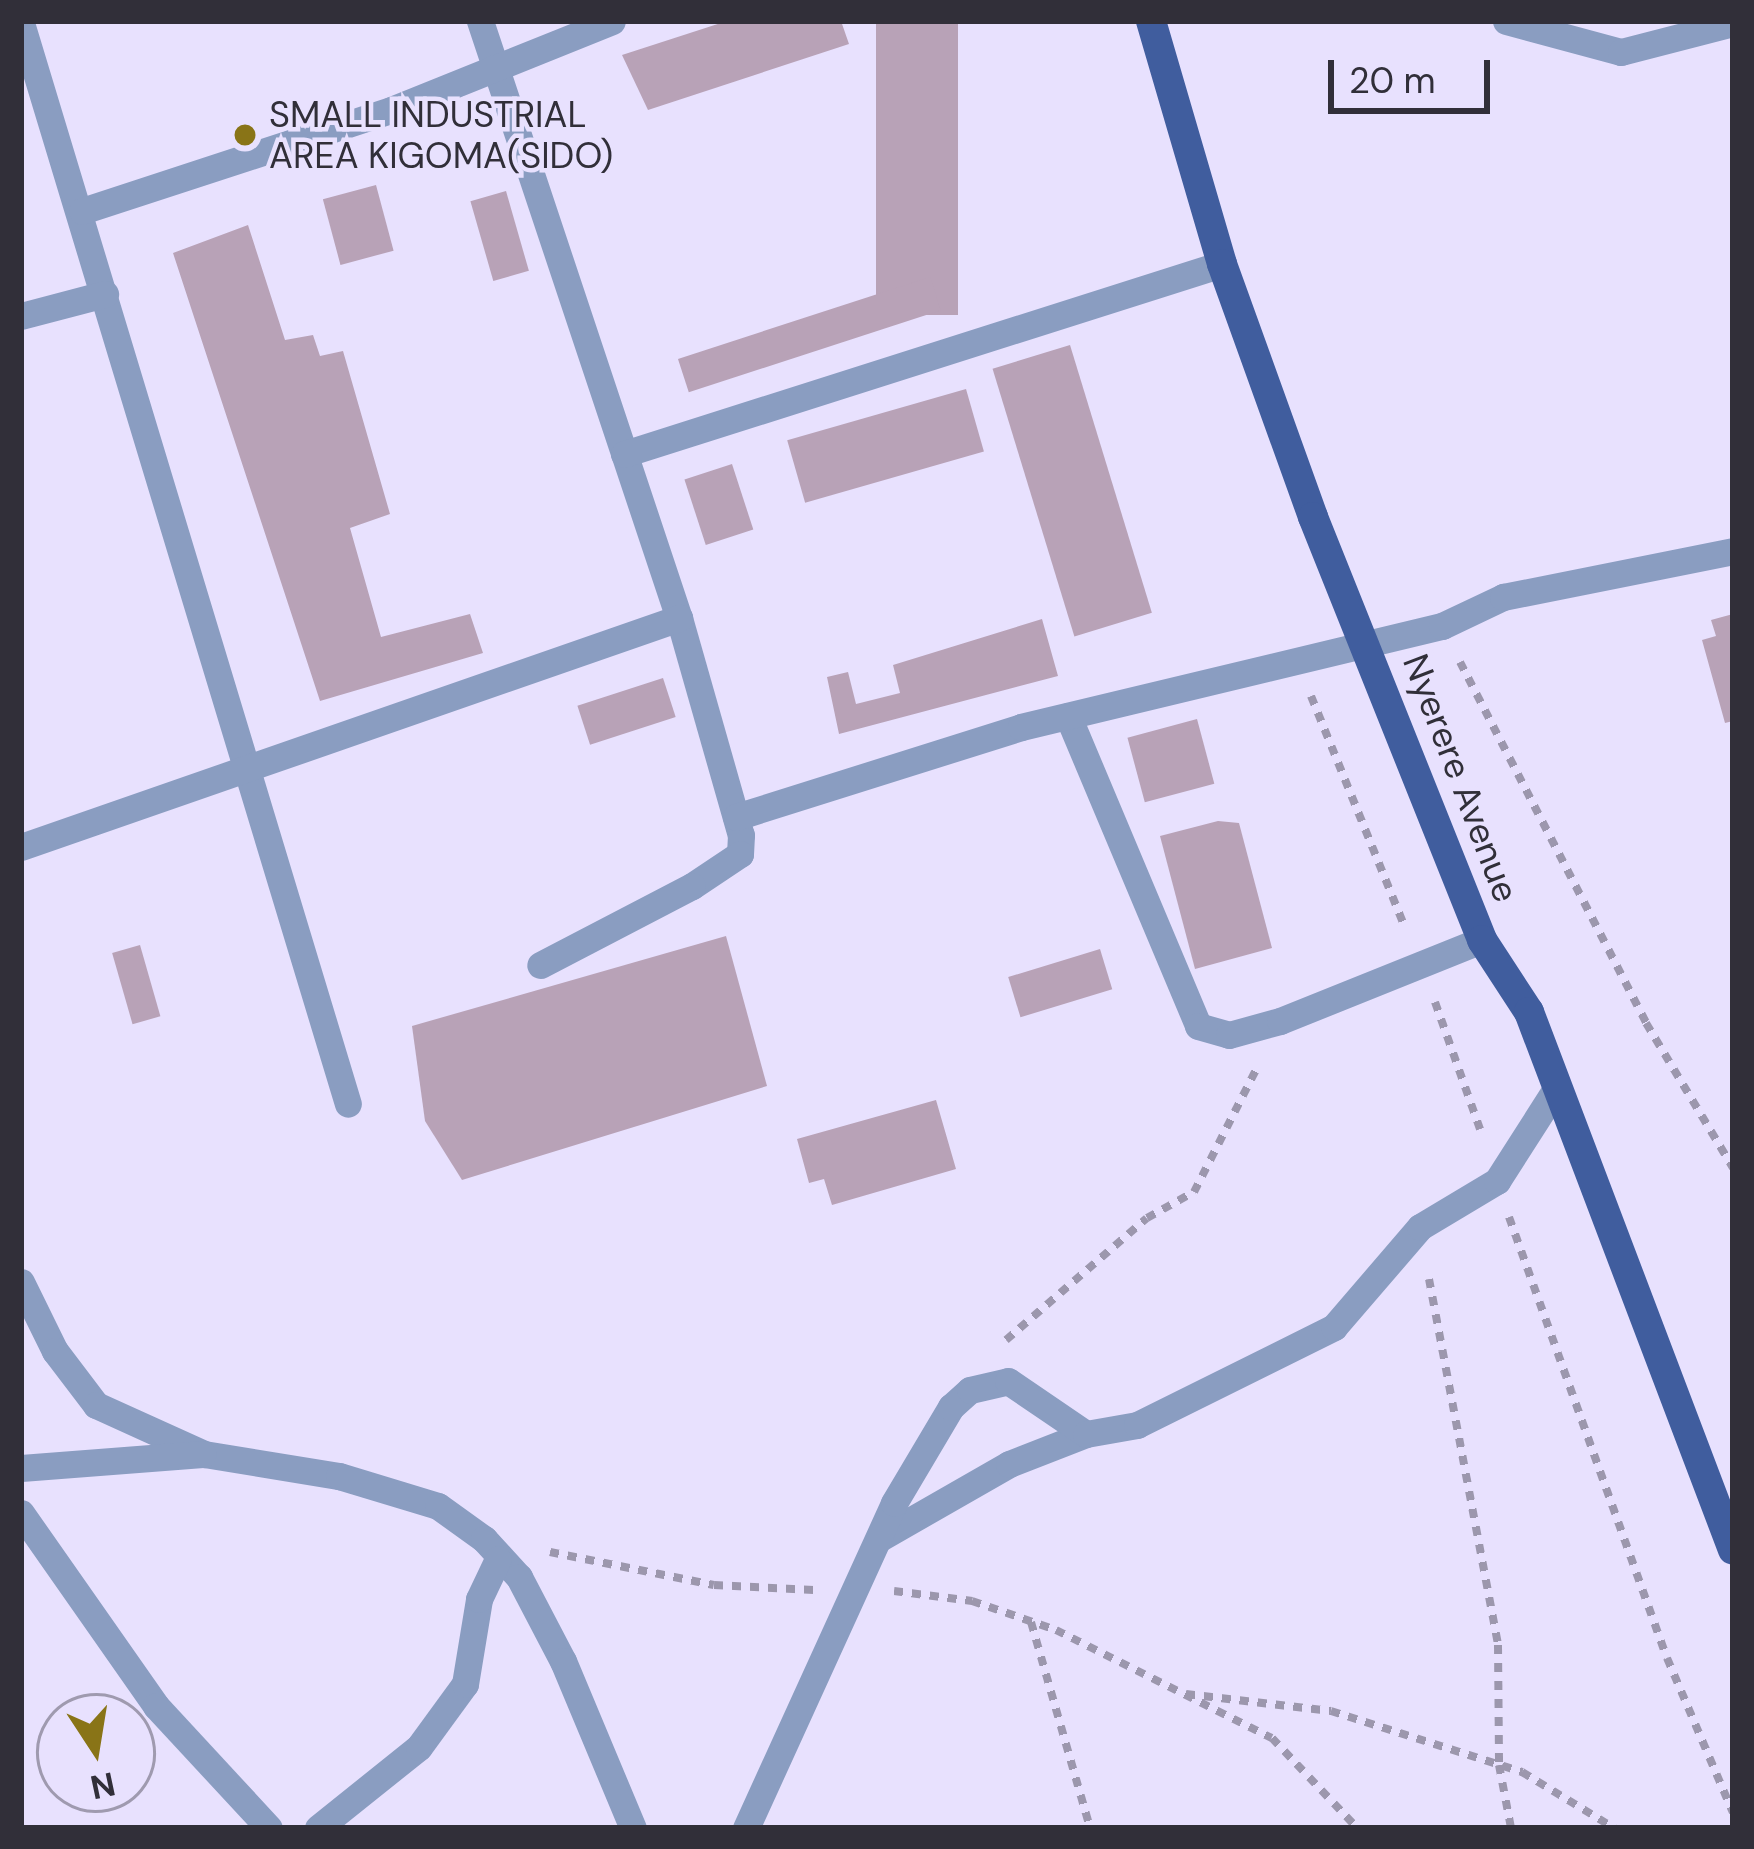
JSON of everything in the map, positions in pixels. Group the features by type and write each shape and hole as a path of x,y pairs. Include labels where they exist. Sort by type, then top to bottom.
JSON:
{"main road":[{"name":"Nyerere Avenue","path":"1150,21 1222,264 1366,642 1482,940 1529,1012 1733,1550"}],"lane":[{"path":"480,21 679,618 736,817 740,854 540,965"},
{"path":"82,211 495,70 612,21"},
{"path":"1506,21 1621,52 1733,23"},
{"path":"21,23 82,211 240,767 348,1104"},
{"path":"624,454 1222,264"},
{"path":"21,316 105,294"},
{"path":"736,817 1068,716 1442,626 1503,597 1733,551"},
{"path":"21,847 679,618"},
{"path":"1068,716 1198,1026 1229,1035 1280,1021 1419,961 1482,940"},
{"path":"880,1538 1009,1464 1086,1434 1137,1425 1334,1327 1420,1227 1497,1180 1557,1087"},
{"path":"21,1282 28,1314 96,1405 204,1454"},
{"path":"746,1828 911,1468 970,1390 1008,1382 1086,1434"},
{"path":"21,1468 204,1454 339,1475 438,1506 519,1577 563,1660 633,1828"},
{"path":"21,1513 156,1706 268,1828"},
{"path":"318,1828 419,1748 465,1684 491,1549"}],"path":[{"path":"1442,626 1646,1023 1733,1168"},
{"path":"1298,661 1419,961 1667,1658 1733,1813"},
{"path":"970,1390 1033,1314 1148,1218 1194,1192 1280,1021"},
{"path":"1420,1227 1498,1646 1499,1765 1511,1828"},
{"path":"491,1549 713,1585 920,1592 1030,1621 1272,1738 1357,1828"},
{"path":"1030,1621 1090,1828"},
{"path":"1178,1693 1331,1712 1499,1765 1614,1828"}],"building":[{"path":"727,21 841,21 849,44 648,110 622,55"},
{"path":"876,21 958,21 958,315 876,315"},
{"path":"376,185 394,251 340,265 323,199"},
{"path":"506,191 529,271 493,281 470,201"},
{"path":"248,225 285,340 313,335 320,356 343,351 390,514 350,528 381,637 470,614 483,653 320,701 173,253"},
{"path":"930,277 941,310 689,392 678,359"},
{"path":"1070,345 1152,613 1074,636 993,369"},
{"path":"966,389 984,451 805,503 787,440"},
{"path":"732,464 753,530 706,545 684,479"},
{"path":"1733,614 1733,721 1725,723 1702,640 1716,636 1711,620"},
{"path":"1042,619 1058,676 839,734 827,677 848,672 856,704 900,693 893,665"},
{"path":"663,678 676,717 590,745 577,706"},
{"path":"1197,719 1214,784 1145,802 1127,738"},
{"path":"1218,821 1239,823 1272,948 1195,969 1160,836"},
{"path":"726,936 767,1086 462,1180 425,1121 412,1026"},
{"path":"140,945 160,1016 133,1024 112,953"},
{"path":"1100,949 1112,989 1020,1017 1008,977"},
{"path":"936,1100 956,1169 832,1205 824,1179 809,1183 797,1139"}],"place":[{"name":"SMALL INDUSTRIAL AREA KIGOMA(SIDO)","path":"245,135"}]}
